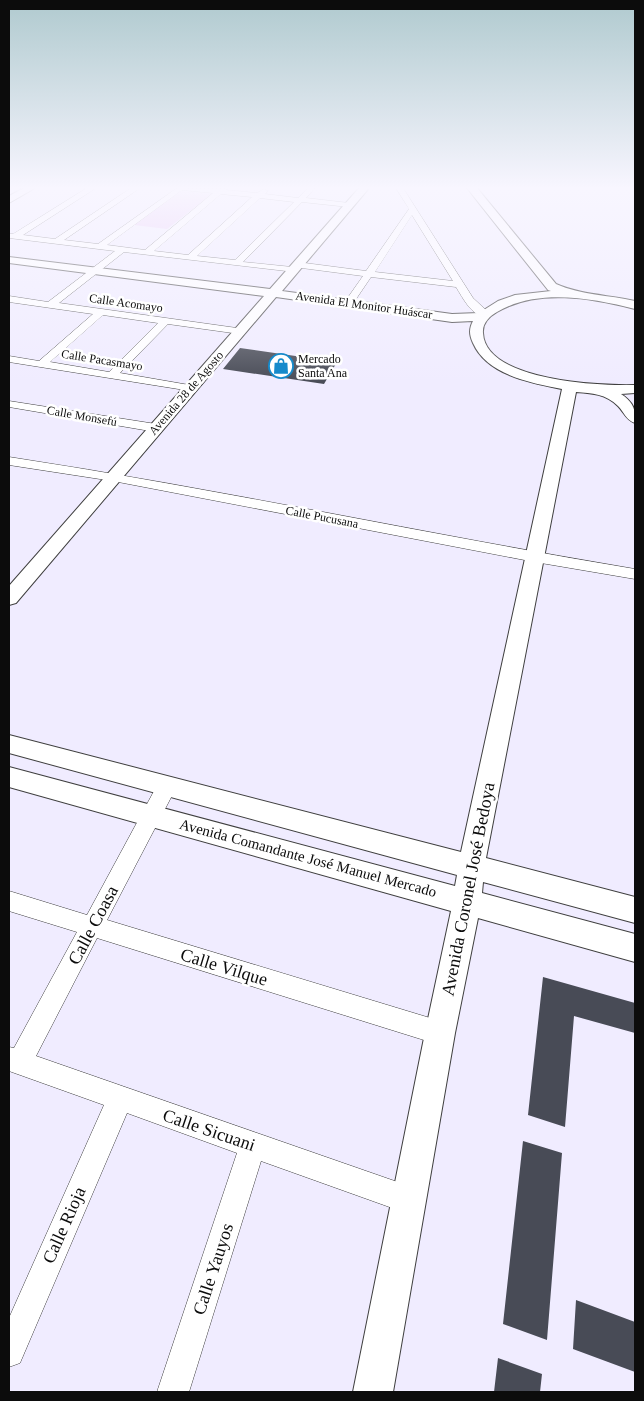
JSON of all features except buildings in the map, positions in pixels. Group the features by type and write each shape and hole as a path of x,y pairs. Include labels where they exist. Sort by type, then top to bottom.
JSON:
{"street":[{"path":"50,305 117,253"},
{"path":"149,253 236,264 295,267 461,285"},
{"path":"190,258 195,253"},
{"path":"236,264 247,253"},
{"name":"Avenida 28 de Agosto","path":"9,598 307,253"},
{"path":"349,303 383,253"},
{"path":"441,253 477,309 484,316"},
{"path":"522,253 552,287 568,294"},
{"name":"Avenida El Monitor Huáscar","path":"9,260 89,274 270,297 449,326 476,334"},
{"name":"Avenida El Monitor Huáscar","path":"9,268 89,274"},
{"path":"635,305 606,298 533,292 502,304 484,316 477,325 476,334 479,343 486,353 498,362 534,379 570,387 605,391 635,389"},
{"name":"Avenida El Monitor Huáscar","path":"270,297 349,303 452,318 484,316"},
{"name":"Calle Acomayo","path":"9,299 240,331"},
{"path":"42,364 101,312"},
{"path":"112,375 165,321"},
{"name":"Calle Pacasmayo","path":"9,359 191,388"},
{"name":"Avenida Coronel José Bedoya","path":"373,1392 440,1033 467,902 471,866 570,387"},
{"path":"605,391 623,402 635,418"},
{"name":"Calle Monsefú","path":"9,404 156,428"},
{"name":"Calle Pucusana","path":"12,465 114,477 535,557 635,574"},
{"path":"9,744 635,910"},
{"name":"Avenida Comandante José Manuel Mercado","path":"9,777 635,948"},
{"name":"Calle Coasa","path":"14,1061 92,926 167,786"},
{"name":"Calle Vilque","path":"9,901 440,1033"},
{"name":"Calle Sicuani","path":"14,1061 409,1200"},
{"name":"Calle Rioja","path":"9,1352 120,1099"},
{"name":"Calle Yauyos","path":"173,1392 253,1145"}],"place":[{"name":"Mercado Santa Ana","path":"281,366"}]}
